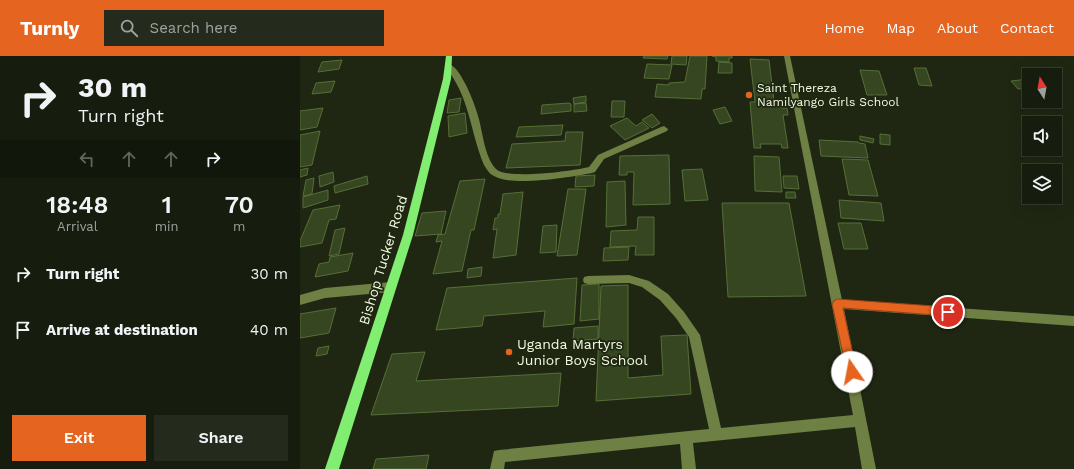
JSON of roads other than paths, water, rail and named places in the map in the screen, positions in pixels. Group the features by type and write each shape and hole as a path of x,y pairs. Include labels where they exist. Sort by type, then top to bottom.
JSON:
{"main road":[{"name":"Bishop Tucker Road","path":"332,469 408,235 449,61"}],"street":[{"path":"787,56 861,420 869,469"},
{"path":"449,61 457,74 473,112 486,158 491,169 498,175 519,177 592,170 601,157 664,129"},
{"path":"588,280 629,279 645,284 664,297 680,315 694,335 716,434"},
{"path":"300,300 325,293 391,287"},
{"path":"837,304 1074,321"},
{"path":"498,463 686,437 861,420"},
{"path":"686,437 689,469"}],"place":[{"name":"Saint Thereza Namilyango Girls School","path":"749,95"},
{"name":"Uganda Martyrs Junior Boys School","path":"509,352"}]}
